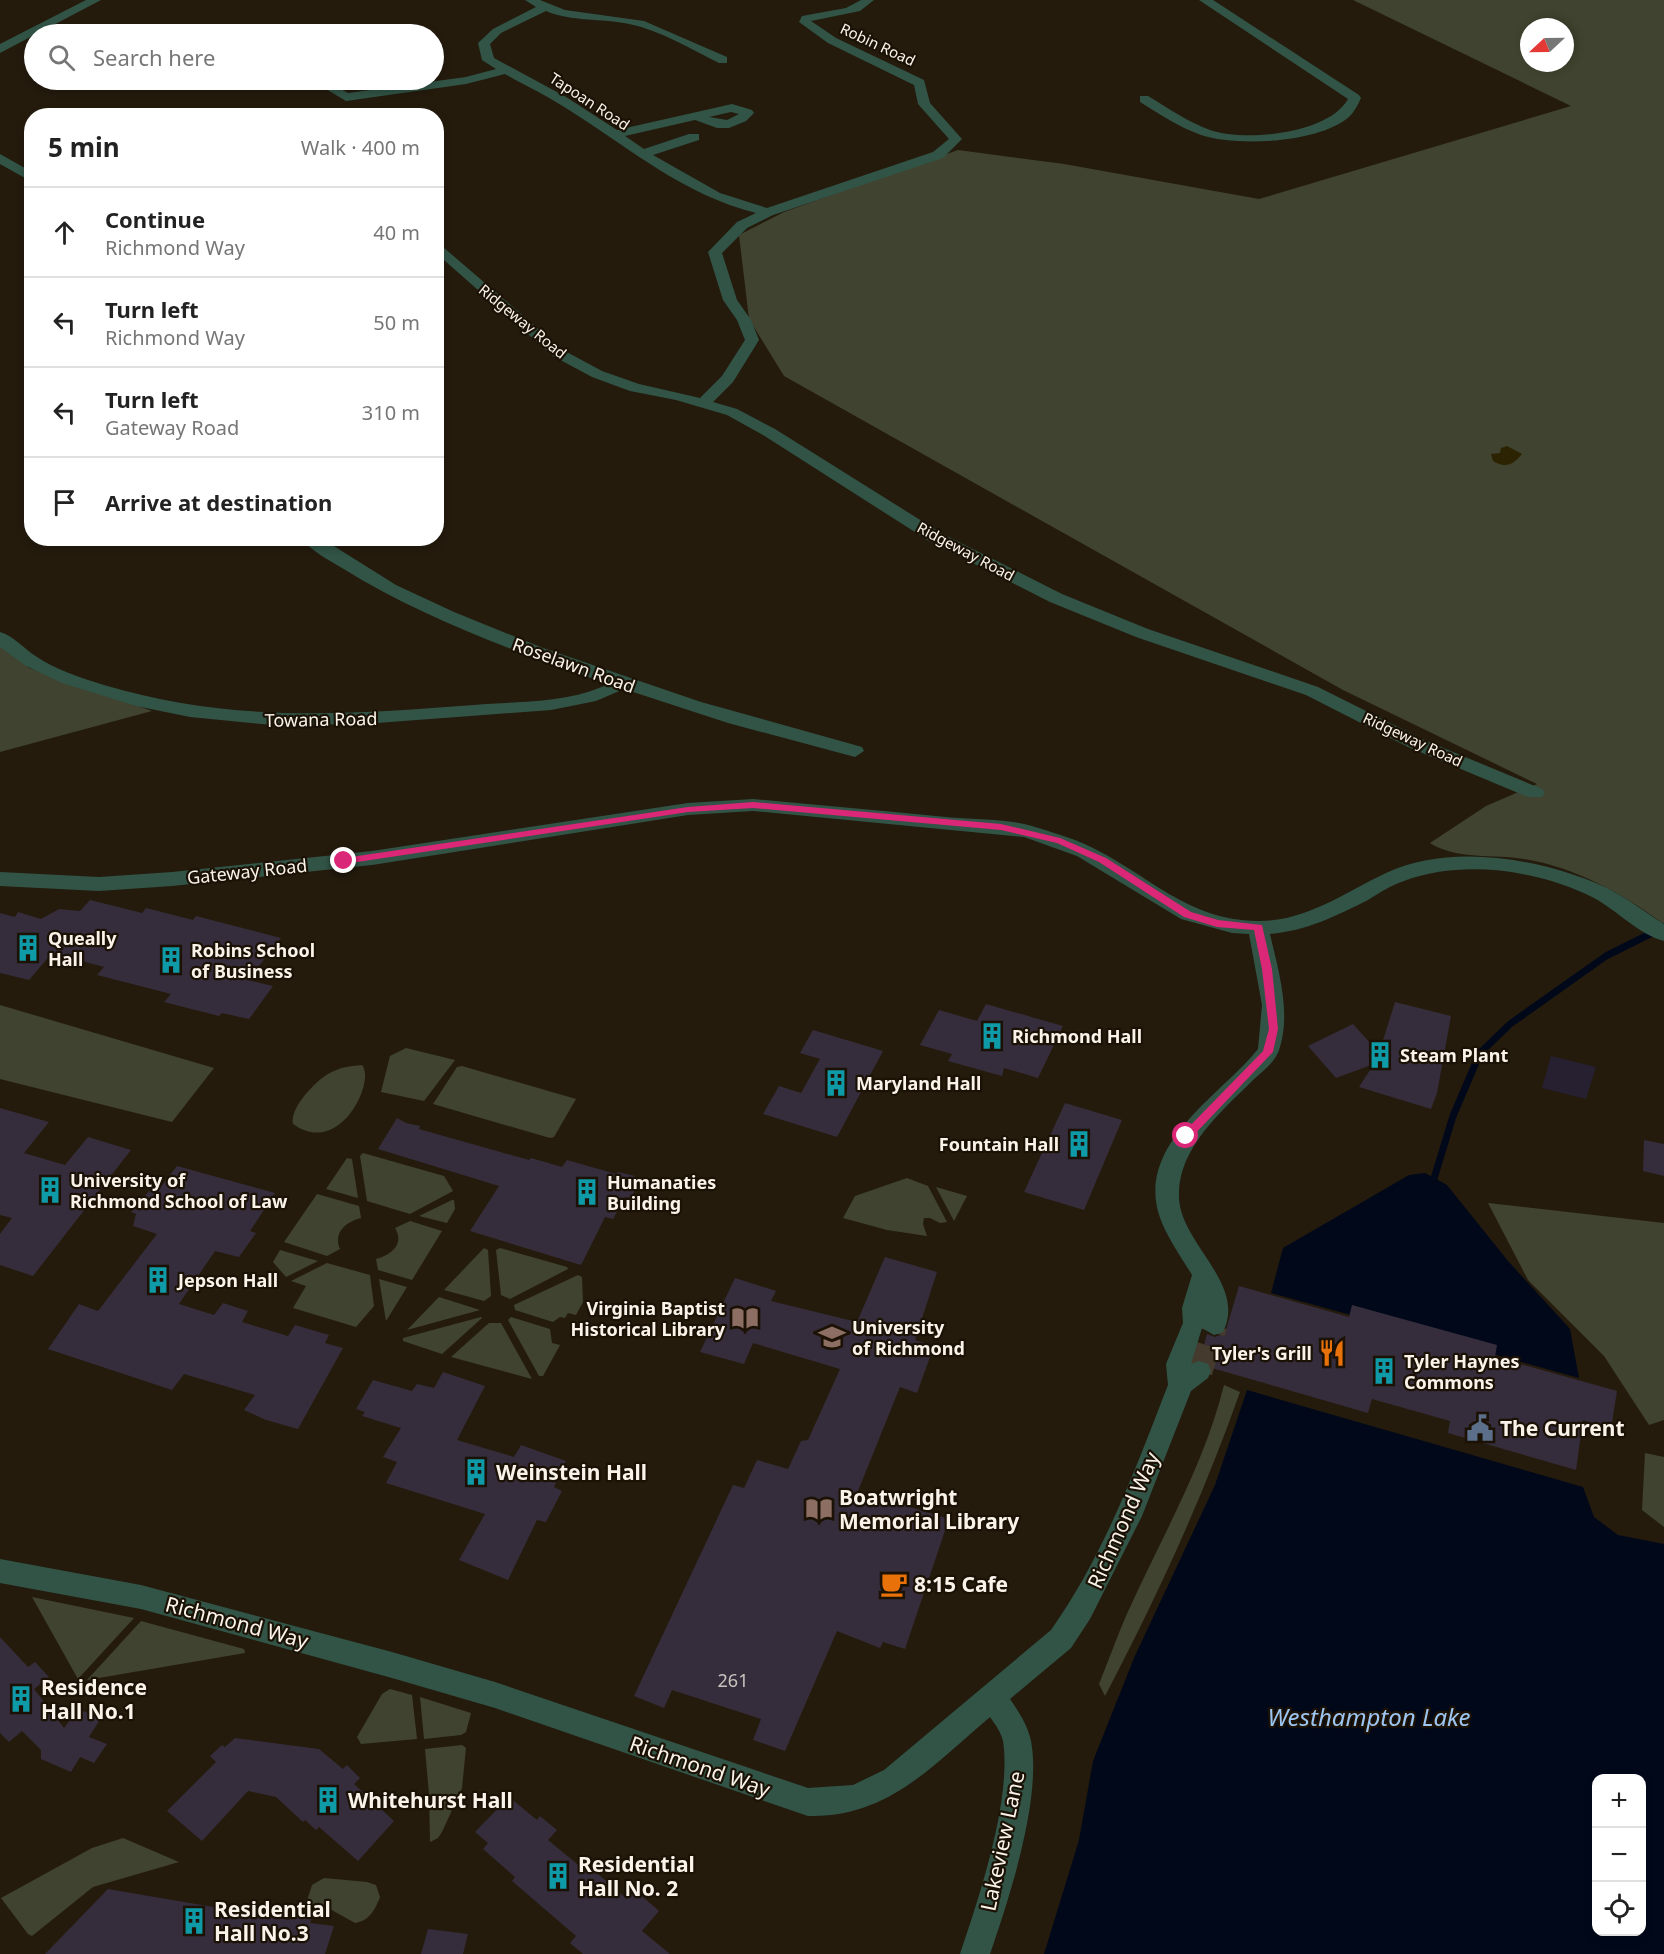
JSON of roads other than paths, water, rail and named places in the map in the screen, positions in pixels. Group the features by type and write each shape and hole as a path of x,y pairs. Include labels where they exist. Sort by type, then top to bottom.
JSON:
{"street":[{"path":"48,24 95,0"},
{"path":"531,0 559,14 638,23 658,29 723,60"},
{"name":"Robin Road","path":"768,212 939,155 956,139 924,104 920,82 903,71 847,50 818,34 805,22 806,18 816,15 854,9 868,0"},
{"path":"1144,99 1197,129 1216,135 1241,137 1303,133 1345,115 1355,98 1204,0"},
{"name":"Tapoan Road","path":"545,7 497,31 484,43 488,60 557,96 642,154 732,203 768,212"},
{"path":"0,49 24,37"},
{"path":"444,86 476,81 506,70"},
{"path":"334,90 346,97 389,90"},
{"path":"614,135 697,116"},
{"path":"642,154 694,137"},
{"path":"0,158 24,173"},
{"path":"703,404 729,379 752,340 744,320 730,300 715,252 742,225 768,212"},
{"name":"Ridgeway Road","path":"444,252 558,353 597,374 635,388 732,412 769,432 935,537 1056,598 1142,633 1312,691 1415,743 1535,793"},
{"name":"Roselawn Road","path":"321,546 369,579 477,629 621,684 855,751"},
{"name":"Towana Road","path":"0,637 28,662 56,675 125,699 167,709 272,722 393,717 507,708 592,697 621,684"},
{"name":"Gateway Road","path":"0,879 99,885 172,879 372,858 688,809 753,805 1026,831 1084,851 1188,914 1217,923 1276,927 1310,919 1383,882 1412,871 1469,863 1512,865 1543,872 1602,894 1664,934"},
{"name":"Richmond Way","path":"0,1571 156,1600 392,1665 495,1695 808,1802 831,1803 875,1793 993,1698 1061,1639 1082,1610 1132,1506 1186,1373 1200,1326 1217,1316 1215,1297 1178,1233 1167,1185 1171,1169 1186,1136 1268,1052 1274,1029 1267,969 1258,927"},
{"name":"Lakeview Lane","path":"975,1954 1000,1867 1019,1769 1017,1740 993,1698"}],"water":[{"path":"1425,1173 1447,1185 1508,1261 1570,1329 1579,1378 1271,1293 1283,1248 1409,1175"},
{"name":"Westhampton Lake","path":"1247,1390 1583,1487 1594,1517 1618,1535 1664,1544 1664,1954 1044,1954 1079,1840 1093,1761 1134,1658 1215,1485"}],"waterway":[{"path":"1432,1185 1453,1116 1480,1053 1510,1024 1606,956 1664,927"}],"tunnel":[{"path":"1199,1371 1214,1325"}],"place":[{"name":"Queally Hall","path":"28,948"},
{"name":"Robins School of Business","path":"171,960"},
{"name":"Richmond Hall","path":"992,1036"},
{"name":"Steam Plant","path":"1380,1055"},
{"name":"Maryland Hall","path":"836,1083"},
{"name":"Fountain Hall","path":"1079,1144"},
{"name":"University of Richmond School of Law","path":"50,1190"},
{"name":"Humanaties Building","path":"587,1192"},
{"name":"Jepson Hall","path":"158,1280"},
{"name":"Virginia Baptist Historical Library","path":"745,1318"},
{"name":"University of Richmond","path":"832,1337"},
{"name":"Tyler's Grill","path":"1332,1353"},
{"name":"Tyler Haynes Commons","path":"1384,1371"},
{"name":"The Current","path":"1480,1428"},
{"name":"Weinstein Hall","path":"476,1472"},
{"name":"Boatwright Memorial Library","path":"819,1509"},
{"name":"8:15 Cafe","path":"894,1584"},
{"name":"Residence Hall No.1","path":"21,1699"},
{"name":"Whitehurst Hall","path":"328,1800"},
{"name":"Residential Hall No. 2","path":"558,1876"},
{"name":"Residential Hall No.3","path":"194,1921"}]}
